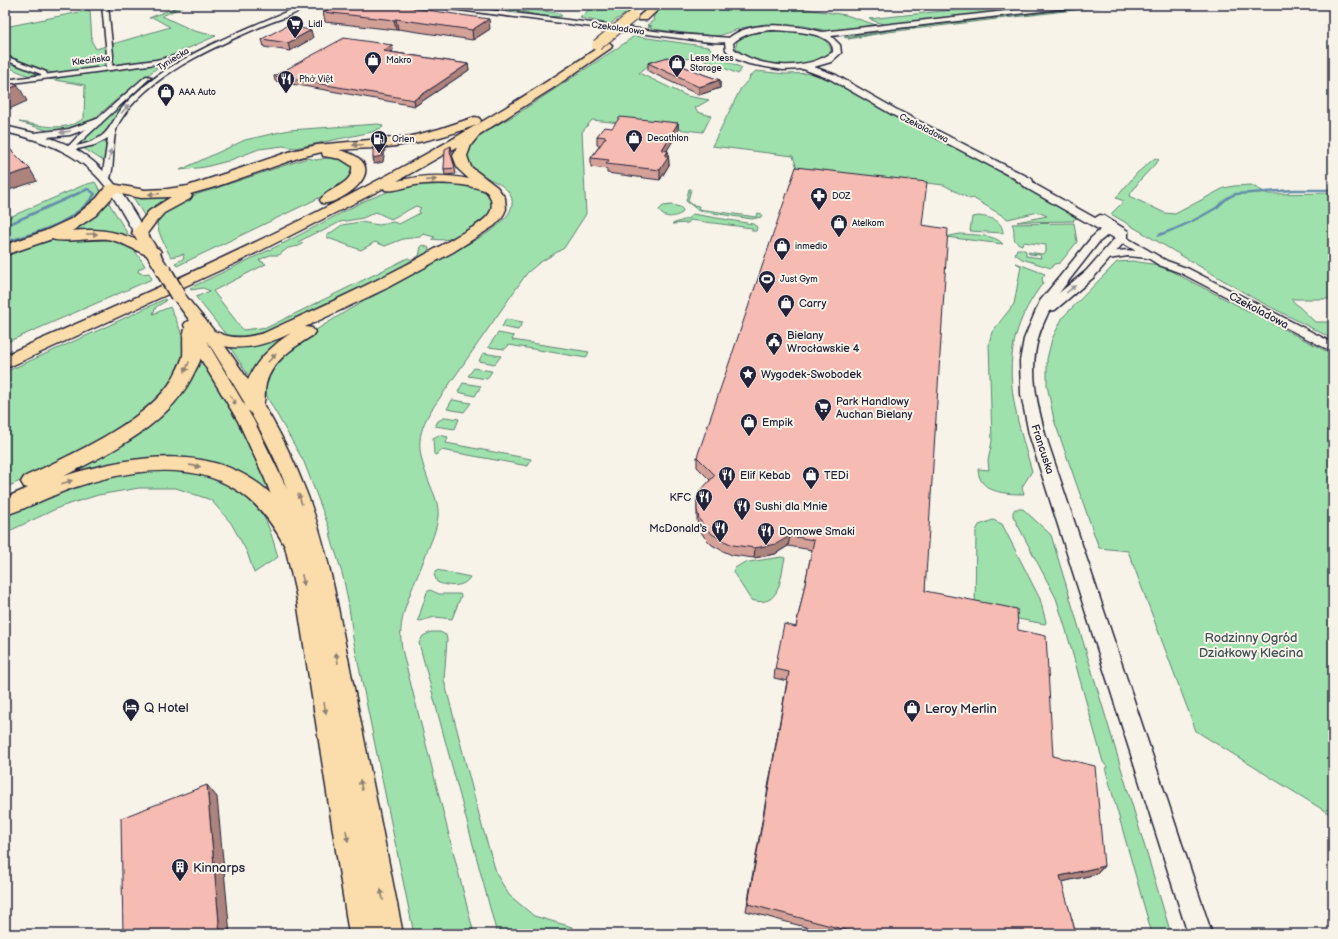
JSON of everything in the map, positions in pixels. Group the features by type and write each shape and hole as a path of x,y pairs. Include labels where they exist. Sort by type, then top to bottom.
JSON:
{"highway":[{"path":"638,17 646,5"},
{"path":"5,362 180,284 335,208 476,132 539,93 638,17 658,5"},
{"path":"462,118 504,106 553,74 602,45"},
{"path":"5,250 58,232 82,220 99,206 109,183 138,194 158,194 184,190 325,148 394,142 425,137 463,126 486,112"},
{"path":"5,351 156,284 312,209 404,163 486,112"},
{"path":"5,494 91,452 122,434 148,415 174,390 186,372 194,347 201,332 223,341 244,342 261,340 279,333 377,286 447,249 489,223 496,215 499,203 495,194 464,169 460,156 461,150 476,132"},
{"path":"288,158 318,153 335,153 351,157 358,163 359,171 354,180 338,193 312,209"},
{"path":"140,233 154,214 162,207 220,180"},
{"path":"335,208 393,186 427,180 459,180 486,187"},
{"path":"26,244 70,236 105,234 124,239 153,252"},
{"path":"254,406 255,391 259,375 269,360 293,340 377,286"},
{"path":"5,507 61,484 99,472 140,465 187,465 221,472 242,482 278,516 288,528 294,542"}],"main road":[{"path":"820,34 834,42 838,50 837,54 822,62 803,66 775,67 758,64 736,56 730,43 748,32 771,28 796,29 820,34 855,32 1076,5"},
{"path":"834,42 839,37 855,32"},
{"name":"Czekoladowa","path":"822,62 824,68 833,77"},
{"name":"Czekoladowa","path":"803,66 833,77 896,114 1067,200 1122,234"},
{"path":"32,136 70,132 97,122"},
{"path":"5,129 32,136 69,150 87,160 109,183 153,252 178,295 187,308 204,326 201,332"},
{"name":"Czekoladowa","path":"1018,176 1032,187 1108,230"},
{"name":"Francuska","path":"1108,230 1094,240 1046,301 1031,339 1027,361 1027,377 1032,413 1037,434 1082,568 1200,934"},
{"path":"1039,320 1108,256 1122,234"},
{"path":"201,332 268,428 288,470 302,506 316,552 389,934"},
{"path":"201,332 259,445 279,493 294,542 306,594 363,934"}],"street":[{"path":"105,5 110,56 109,68"},
{"name":"Tyniecka","path":"180,57 293,5"},
{"name":"Tyniecka","path":"109,183 112,130 119,116 130,103 173,68 213,47 306,5"},
{"name":"Czekoladowa","path":"436,5 528,18 544,22 730,43"},
{"name":"Klecińska","path":"5,82 109,68 162,65 180,57"},
{"path":"5,58 44,73 45,77"},
{"name":"Tyniecka","path":"69,150 97,122 155,72"},
{"path":"69,150 97,143 106,138 112,130"},
{"name":"Czekoladowa","path":"1108,230 1122,234 1172,260 1185,271"},
{"name":"Czekoladowa","path":"1122,234 1155,259 1185,271 1333,348"},
{"path":"1108,256 1134,254 1155,259"}],"green space":[{"path":"182,5 187,5 162,16 194,31 216,36 166,58 52,73 5,55 5,27 90,10 92,42 96,49 170,27 154,18 149,18"},
{"path":"461,5 499,6 511,8 535,16"},
{"path":"594,5 638,5 610,24 580,18"},
{"path":"666,5 795,5 785,6 846,15 879,26 833,32 804,26 766,24 741,28 719,36 651,29 648,27 652,26 647,25 653,21 654,15"},
{"path":"998,5 1063,5 885,25 869,19"},
{"path":"1100,5 895,29 846,38 844,37 889,28"},
{"path":"1116,5 888,32 848,39 890,30"},
{"path":"521,8 558,13 562,16 551,17 534,14 518,9"},
{"path":"780,30 802,32 818,37 829,45 831,51 824,58 813,62 783,65 754,59 743,54 736,47 737,41 750,34"},
{"path":"634,36 709,47 718,57 742,68 738,74 698,57 649,65 639,73 687,96 709,100 695,108 698,112 711,116 703,132 592,120 582,132 586,214 564,248 539,263 527,273 430,412 421,432 421,458 436,501 438,516 434,535 405,608 402,619 401,641 404,659 474,934 414,934 353,638 348,600 342,572 332,543 330,530 304,462 267,397 264,384 267,373 298,341 350,309 486,234 499,224 510,212 512,198 501,185 476,172 467,162 466,156 472,143 491,128 520,112"},
{"path":"5,60 38,72 38,74 29,76 5,66"},
{"path":"151,64 157,68 90,122 81,126 63,131 50,131 19,122 61,127 77,123 84,118 85,85 49,79"},
{"path":"164,69 166,69 144,85"},
{"path":"756,71 785,74 819,73 892,115 977,158 1077,218 1073,220 1074,221 1017,222 1047,216 1038,212 1008,219 973,198 970,199 944,185 797,168 793,156 712,146 741,88 750,78 749,77"},
{"path":"144,85 123,106 102,138 82,145 79,144 89,133"},
{"path":"378,124 382,125 383,127 372,132 295,148 283,146 259,149 228,161 205,167 180,170 245,140 289,130"},
{"path":"104,142 106,142 105,162 83,148"},
{"path":"332,157 342,159 353,166 352,172 343,184 334,190 177,266 175,263 183,259 184,254 171,257 159,232 157,218 181,200 308,158 316,160"},
{"path":"1155,158 1159,160 1140,180 1129,196 1165,213 1175,214 1224,188 1234,186 1251,185 1268,194 1333,193 1333,299 1291,299 1315,322 1333,322 1333,339 1255,299 1111,214 1124,201 1116,198 1137,173"},
{"path":"439,180 467,184 483,190 491,201 490,210 485,219 473,229 470,228 448,239 432,239 435,237 423,234 420,237 403,239 385,246 375,242 361,250 326,236 342,225 360,222 379,225 393,222 399,224 420,213 419,210 421,208 416,206 391,219 376,212 363,218 340,222 298,242 303,243 299,246 288,248 279,255 270,255 259,260 266,264 213,291 243,330 268,327 408,258 412,260 419,256 423,245 429,248 425,256 276,332 245,340 229,336 223,331 196,297 210,291 203,288 191,290 190,288 288,241 364,201 408,184"},
{"path":"95,182 101,192 101,196 79,218 5,247 5,219 84,185"},
{"path":"689,189 691,189 688,201 693,205 699,206 698,209 756,217 758,213 762,214 761,217 752,219 699,211 686,201"},
{"path":"189,191 145,217 133,197 133,196"},
{"path":"109,203 129,236 119,234 64,234 95,214"},
{"path":"672,205 680,207 683,210 682,213 669,217 663,215 659,210 663,206"},
{"path":"693,214 753,224 757,227 756,231 752,231 752,228 690,220 688,223 672,224 687,219"},
{"path":"979,216 998,222 1001,225 1003,233 970,231 972,217"},
{"path":"1074,223 1077,242 1060,263 1054,264 1051,268 1022,259 1015,254 1017,249 1022,249 1026,251 1026,256 1041,258 1040,255 1029,254 1028,252 1042,254 1046,252 1046,245 1023,242 1022,245 1018,243 1014,239 1012,224"},
{"path":"960,234 995,238 1003,244 945,237"},
{"path":"104,237 124,244 132,249 145,266 139,269 138,272 143,274 149,273 152,279 5,343 5,253 57,239"},
{"name":"Rodzinny Ogród Działkowy Klecina","path":"1132,261 1159,265 1332,354 1327,358 1333,361 1333,816 1196,731 1128,551 1099,548 1054,420 1047,385 1047,359 1052,339 1063,317 1117,262"},
{"path":"1016,263 1045,274 1042,278 1043,283 1028,307 1018,330 1012,352 1011,375 1013,398 1032,471 1022,487 1024,494 1001,492 988,487 979,477 978,469 989,470 988,461 992,441 989,343 992,332 1014,304 1021,266"},
{"path":"165,299 166,301 156,307 153,314 170,307 182,335 183,353 175,375 159,396 136,416 110,434 81,451 5,488 5,372"},
{"path":"506,319 523,322 518,330 502,327"},
{"path":"304,326 250,378 230,347"},
{"path":"498,333 514,336 512,340 589,352 586,358 509,345 505,349 488,347"},
{"path":"483,353 501,356 495,364 479,361"},
{"path":"199,356 243,430 270,486 263,490 186,460 5,498 57,474 120,439"},
{"path":"474,368 492,371 487,379 468,376"},
{"path":"463,383 481,386 475,396 458,392"},
{"path":"452,400 471,403 464,412 447,409"},
{"path":"446,417 459,419 455,429 435,426 438,421"},
{"path":"439,435 448,437 446,443 531,459 528,466 441,450 436,455 434,454 433,438"},
{"path":"146,470 180,471 213,478 229,484 243,493 255,504 265,519 278,557 254,573 247,552 231,523 211,500 176,488 139,488 98,495 60,507 5,533 5,513 36,500 98,479"},
{"path":"1015,509 1023,509 1051,535 1171,934 1152,934 1106,771 1107,767 1103,762 1056,598 1013,516"},
{"path":"993,520 1002,524 1040,599 1046,622 1045,624 975,611 976,531 979,525"},
{"path":"781,557 785,558 780,582 774,596 761,602 751,600 733,572 735,568 743,563"},
{"path":"437,570 470,577 467,581 460,585 446,585 437,582 434,574"},
{"path":"430,590 439,594 460,594 461,596 452,619 435,617 420,621 418,620 427,592"},
{"path":"431,632 440,632 446,635 447,640 444,680 482,826 497,875 509,895 534,916 572,927 566,934 497,934 419,643 423,636"}],"building":[{"path":"338,5 415,5 411,7 489,19 472,30 396,19 323,12"},
{"path":"286,26 311,30 288,43 262,39"},
{"name":"Makro","path":"344,38 392,45 383,51 468,64 414,100 274,76"},
{"path":"668,57 680,65 720,80 699,87 648,63"},
{"path":"5,82 18,85 5,91"},
{"name":"Decathlon","path":"620,117 678,123 662,150 668,151 665,156 669,156 660,170 606,164 609,160 591,158 606,137 597,136 604,127 612,128"},
{"path":"384,143 382,156 373,158 373,144"},
{"path":"5,144 30,169 5,177"},
{"path":"451,146 450,151 455,168 444,169 445,149"},
{"path":"796,167 927,182 922,225 948,229 925,591 1017,609 1018,630 1046,636 1053,756 1095,766 1104,866 1060,876 1076,934 861,934 748,904 789,672 775,669 784,624 796,627 814,540 790,536 776,544 755,548 733,545 712,534 705,528 699,519 697,499 700,491 715,475 697,457"},
{"name":"Kinnarps","path":"207,785 220,934 123,934 121,818"}],"waterway":[{"path":"5,226 88,189 95,194 77,213 66,220 54,226 5,242"},
{"path":"1159,235 1202,216 1216,208 1232,195 1294,190 1333,190"}],"place":[{"name":"Lidl","path":"295,39"},
{"name":"Makro","path":"373,75"},
{"name":"Less Mess Storage","path":"677,78"},
{"name":"Phở Việt","path":"286,94"},
{"name":"AAA Auto","path":"166,107"},
{"name":"Decathlon","path":"634,153"},
{"name":"Orlen","path":"379,154"},
{"name":"DOZ","path":"819,211"},
{"name":"Atelkom","path":"839,238"},
{"name":"inmedio","path":"782,261"},
{"name":"Just Gym","path":"767,294"},
{"name":"Carry","path":"786,318"},
{"name":"Bielany Wrocławskie 4","path":"774,356"},
{"name":"Wygodek-Swobodek","path":"748,389"},
{"name":"Park Handlowy Auchan Bielany","path":"823,422"},
{"name":"Empik","path":"749,437"},
{"name":"Elif Kebab","path":"727,490"},
{"name":"TEDi","path":"811,490"},
{"name":"KFC","path":"704,512"},
{"name":"Sushi dla Mnie","path":"742,521"},
{"name":"McDonald's","path":"720,543"},
{"name":"Domowe Smaki","path":"766,546"},
{"name":"Q Hotel","path":"131,722"},
{"name":"Leroy Merlin","path":"912,723"},
{"name":"Kinnarps","path":"180,882"}]}
